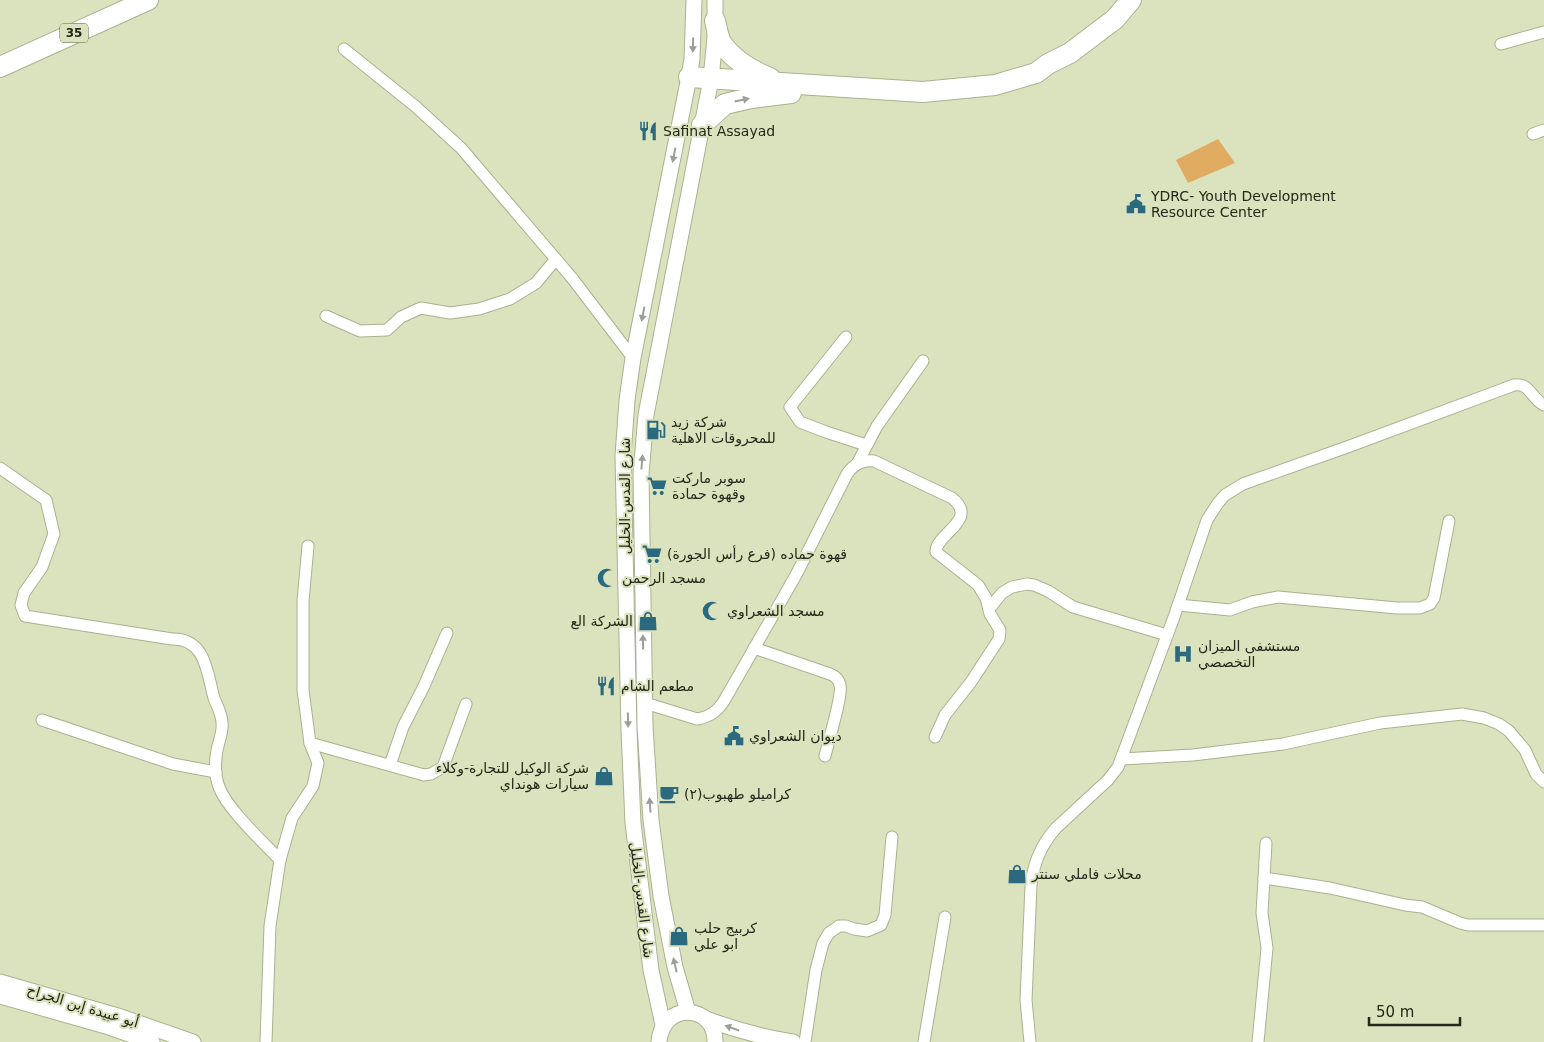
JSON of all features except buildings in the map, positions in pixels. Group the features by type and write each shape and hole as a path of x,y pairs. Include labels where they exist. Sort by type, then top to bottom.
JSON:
{"highway":[{"name":"35","path":"0,67 148,0"},
{"path":"689,77 923,92 995,85 1036,73 1048,64 1070,53 1114,19 1131,0"},
{"path":"715,21 721,42 747,67 776,79 799,85"},
{"path":"702,125 725,104 751,98 797,92 819,86"}],"main road":[{"name":"شارع القدس-الخليل","path":"663,1025 651,970 634,831 628,730 623,456 627,400 633,358 692,59 694,0"},
{"name":"شارع القدس-الخليل","path":"688,1012 675,967 661,896 651,820 645,726 641,474 646,415 712,78 715,0"},
{"name":"أبو عبيدة إبن الجراح","path":"0,982 121,1017 193,1042"},
{"name":"أبو عبيدة إبن الجراح","path":"0,996 106,1026 152,1042"},
{"path":"658,1042 663,1025 669,1018 688,1012 761,1037 793,1042"},
{"path":"706,1019 712,1027 715,1042"}],"street":[{"path":"1501,44 1544,32"},
{"path":"344,49 415,106 461,148 572,278 633,358"},
{"path":"326,316 360,331 388,330 402,317 421,308 450,313 479,309 510,300 536,283 556,259"},
{"path":"846,337 790,407 800,422 866,445"},
{"path":"645,703 697,719 711,715 724,702 796,575 848,474 857,464 877,426 923,360"},
{"path":"1030,1042 1026,1000 1031,886 1034,867 1049,837 1108,780 1122,760 1207,520 1218,503 1243,484 1514,384 1521,384 1527,387 1541,404 1544,417"},
{"path":"857,464 866,461 878,462 957,502 960,518 937,546 936,552 978,585 986,598 990,614 1000,628 1000,636 971,682 945,715 935,737"},
{"path":"0,468 46,500 54,534 42,568 24,592 20,605 25,616 182,640 195,646 203,658 222,717 223,724 217,754 216,772 219,786 227,802 280,860"},
{"path":"1178,605 1230,610 1252,602 1278,597 1397,608 1422,608 1430,604 1434,598 1449,521"},
{"path":"266,1042 270,926 280,860 292,818 315,781 318,762 310,743 303,690 303,601 308,546"},
{"path":"989,608 1002,593 1012,587 1027,584 1034,585 1048,590 1073,607 1167,635"},
{"path":"390,765 403,727 424,686 447,633"},
{"path":"754,648 830,674 839,681 841,693 825,756"},
{"path":"310,743 424,776 443,767 466,704"},
{"path":"1122,760 1194,756 1274,745 1380,723 1462,714 1484,718 1499,724 1509,731 1519,741 1536,774 1544,782"},
{"path":"42,720 173,764 216,772"},
{"path":"804,1042 816,970 823,943 830,933 839,926 867,931 880,925 885,915 892,837"},
{"path":"1258,1042 1267,948 1262,920 1266,843"},
{"path":"1264,878 1330,888 1422,907 1468,925 1544,925"},
{"path":"924,1042 945,917"}],"shaded area":[{"path":"1218,139 1235,163 1188,183 1176,160"}],"place":[{"name":"Safinat Assayad","path":"648,131"},
{"name":"YDRC- Youth Development Resource Center","path":"1136,204"},
{"name":"شركة زيد للمحروقات الاهلية","path":"656,430"},
{"name":"سوبر ماركت وقهوة حمادة","path":"657,486"},
{"name":"قهوة حماده (فرع رأس الجورة)","path":"652,554"},
{"name":"مسجد الرحمن","path":"607,578"},
{"name":"مسجد الشعراوي","path":"712,611"},
{"name":"الشركة الع","path":"648,621"},
{"name":"مستشفى الميزان التخصصي","path":"1183,654"},
{"name":"مطعم الشام","path":"606,686"},
{"name":"ديوان الشعراوي","path":"734,736"},
{"name":"شركة الوكيل للتجارة-وكلاء سيارات هونداي","path":"604,776"},
{"name":"كراميلو طهبوب(٢)","path":"669,794"},
{"name":"محلات فاملي سنتر","path":"1017,874"},
{"name":"كربيج حلب ابو علي","path":"679,936"}]}
